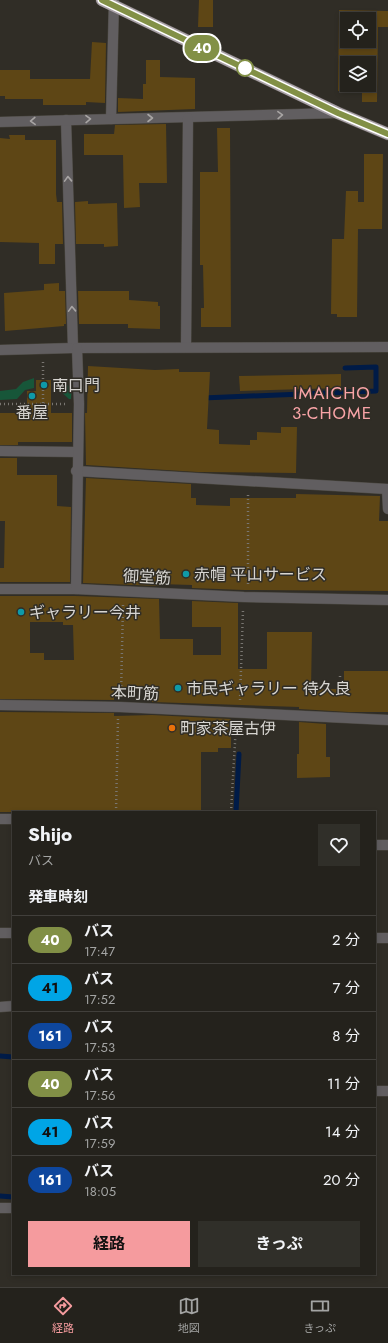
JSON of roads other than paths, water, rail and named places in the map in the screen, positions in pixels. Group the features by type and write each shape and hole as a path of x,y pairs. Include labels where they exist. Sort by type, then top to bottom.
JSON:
{"highway":[{"path":"102,0 114,3 338,113 388,134"}],"street":[{"path":"111,119 114,3"},
{"path":"0,122 338,113"},
{"path":"186,347 188,118"},
{"path":"66,120 75,348 79,404 76,471 76,589"},
{"path":"0,350 186,347 388,347"},
{"path":"0,451 77,452"},
{"path":"76,471 387,489 388,509"},
{"name":"御堂筋","path":"0,589 76,589 246,597 388,600"},
{"name":"本町筋","path":"0,705 119,707 388,720"},
{"path":"0,819 12,819"},
{"path":"376,845 388,845"},
{"path":"0,933 12,933"},
{"path":"376,938 388,938"},
{"path":"0,1007 12,1006"},
{"path":"376,1091 388,1091"},
{"path":"0,1208 12,1208"}],"waterway":[{"path":"203,398 376,391 376,367 345,368"},
{"path":"236,811 239,754"},
{"path":"0,1056 12,1057"},
{"path":"0,1196 12,1197"}],"place":[{"name":"南口門","path":"44,385"},
{"name":"番屋","path":"32,396"},
{"name":"赤帽 平山サービス","path":"186,574"},
{"name":"ギャラリー今井","path":"21,612"},
{"name":"市民ギャラリー 待久良","path":"178,688"},
{"name":"町家茶屋古伊","path":"172,728"}],"district":[{"name":"IMAICHO 3-CHOME","path":"332,403"}]}
